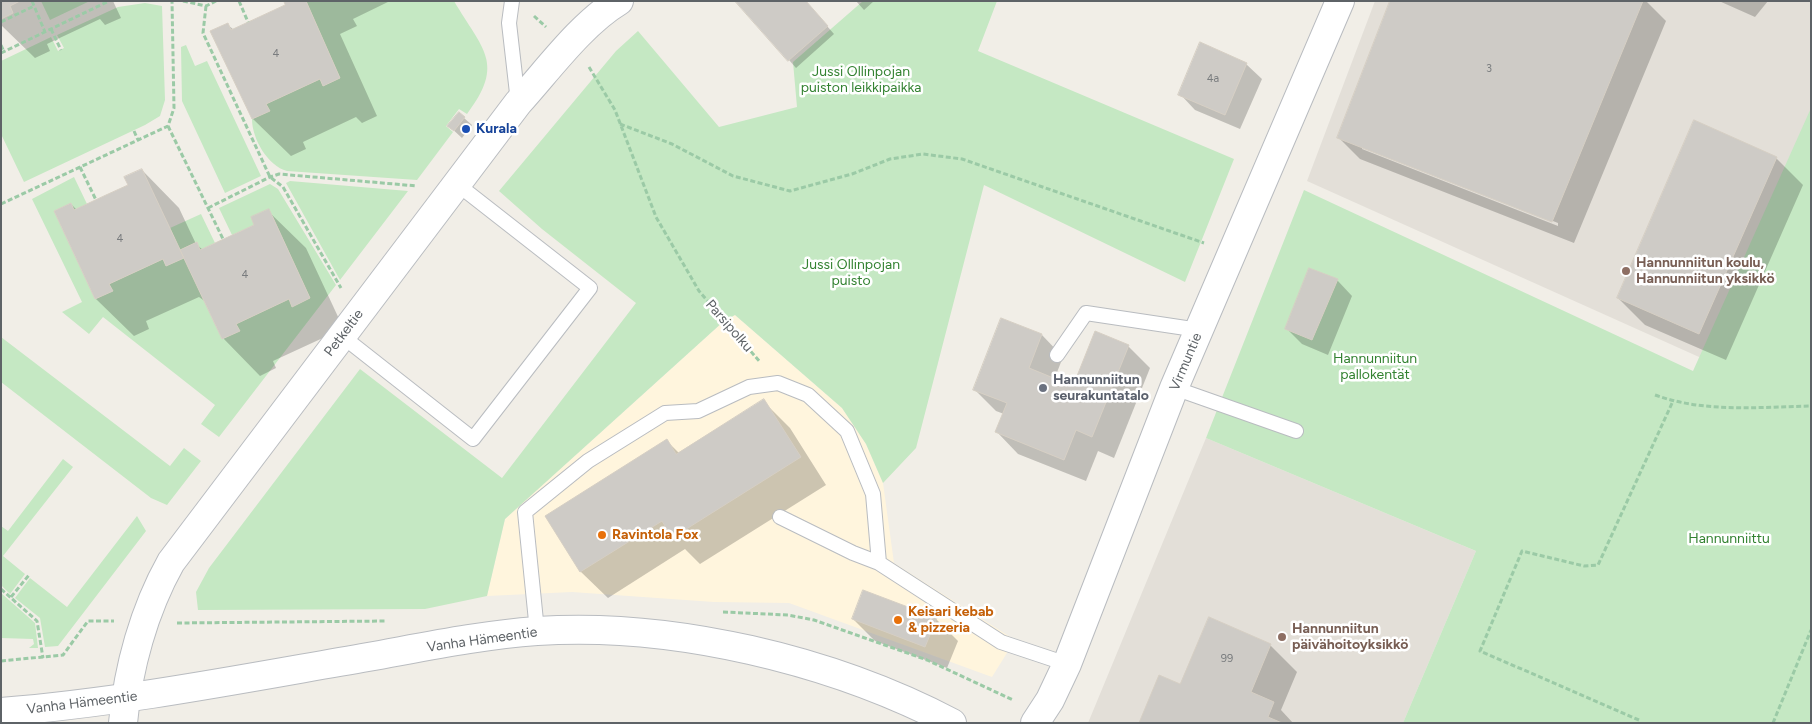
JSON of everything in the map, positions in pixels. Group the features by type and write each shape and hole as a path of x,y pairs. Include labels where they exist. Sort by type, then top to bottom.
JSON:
{"street":[{"name":"Virmuntie","path":"1035,723 1050,700 1068,664 1174,388 1340,1"},
{"name":"Petkeltie","path":"124,711 145,622 157,588 171,562 518,103 610,4"},
{"name":"Vanha Hämeentie","path":"1,712 124,711 431,646 537,631 658,634 725,644 837,674 883,690 917,714 952,723"}],"lane":[{"path":"512,1 509,23 518,103"},
{"path":"342,336 473,439 590,288 457,184"},
{"path":"1056,354 1086,313 1199,330"},
{"path":"537,631 525,512 588,461 665,413 698,411 749,386 778,383 808,394 847,431 873,494 880,563"},
{"path":"1174,388 1296,431"},
{"path":"780,518 853,553 880,563 1001,642 1068,664"}],"path":[{"path":"32,1 46,32"},
{"path":"1,45 3,52 110,1"},
{"path":"172,1 174,108 168,126 223,239"},
{"path":"183,1 206,6 216,1"},
{"path":"239,1 248,22"},
{"path":"1,22 34,6"},
{"path":"206,6 203,33 270,177 283,187 342,289"},
{"path":"51,29 61,50"},
{"name":"Parsipolku","path":"588,66 614,110 656,217 699,291 778,383"},
{"path":"620,124 672,144 733,176 790,191 852,174 890,159 923,154 962,159 1214,246"},
{"path":"1,204 168,126"},
{"path":"134,131 138,140"},
{"path":"80,167 96,200"},
{"path":"208,208 279,174 422,186"},
{"path":"1655,395 1673,402 1723,408 1811,406"},
{"path":"1639,720 1480,651 1522,551 1584,566 1598,565 1673,402"},
{"path":"11,597 29,575"},
{"path":"1,589 37,621 43,658"},
{"path":"1,661 63,655 88,621"},
{"path":"197,623 388,621"},
{"path":"1773,723 1811,630"}],"shaded area":[{"name":"Hannunniitun koulu, Hannunniitun yksikkö","path":"1375,1 1811,1 1811,114 1708,361 1307,181"},
{"path":"735,315 842,408 866,444 883,483 894,563 1015,640 992,677 789,603 714,602 572,592 487,596 505,519 724,321"},
{"name":"Hannunniitun päivähoitoyksikkö","path":"1206,438 1476,551 1403,723 1088,723"}],"green space":[{"path":"41,1 90,1 50,20"},
{"path":"306,1 454,1 481,44 486,56 487,68 485,82 479,96 467,114 459,109 446,126 453,132 417,180 287,171 274,164 262,151 255,135 252,119 269,111 266,104 320,79 323,86 340,78"},
{"name":"Jussi Ollinpojan puisto","path":"863,1 997,1 978,51 1234,159 1185,282 984,185 916,448 883,483 866,444 842,408 735,315 724,321 505,519 487,596 425,609 198,610 196,592 209,568 360,369 502,478 636,303 542,229 499,191 616,51 638,31 719,127 797,107 793,62"},
{"path":"145,3 162,6 165,100 160,116 145,125 24,182 1,134 1,61 51,37 58,51 64,48 57,35 118,7"},
{"path":"186,45 195,66 207,61 261,176 225,193 182,101 181,47"},
{"name":"Hannunniitun pallokentät","path":"1811,108 1811,723 1403,723 1476,551 1206,438 1304,190 1693,371"},
{"path":"74,177 87,204 74,210 71,203 54,211 95,299 112,291 109,284 163,259 166,266 184,258 222,339 239,331 236,324 289,299 293,306 310,298 273,217 232,235 219,208 270,184 278,189 336,285 219,437 201,424 215,405 103,317 89,334 62,312 82,302 32,199"},
{"path":"290,181 408,191 340,280 286,183"},
{"path":"201,214 215,243 200,250 197,242 180,250 170,228"},
{"path":"1,337 170,466 184,448 201,461 167,505 151,498 1,382"},
{"path":"63,459 73,467 3,556 25,574 10,594 1,585 1,526 8,531"},
{"path":"137,516 146,531 58,646 45,647 40,618 15,598 30,578 67,607"},
{"path":"1,593 35,623 38,648 29,648 34,644 33,639 1,638"}],"building":[{"path":"1,1 20,1 10,6 13,13 1,19"},
{"path":"284,1 306,1 340,78 323,86 320,79 266,104 270,111 252,119 210,31 228,23 231,30 285,5"},
{"path":"735,1 806,1 828,26 788,61"},
{"path":"1390,1 1643,1 1552,222 1337,138"},
{"path":"1200,42 1247,63 1225,115 1178,95"},
{"path":"459,112 465,117 454,131 447,126"},
{"path":"1694,120 1777,157 1699,334 1617,298"},
{"path":"142,169 184,258 166,266 163,259 109,284 113,291 95,299 54,211 71,203 74,210 128,185 124,177"},
{"path":"269,209 310,298 292,307 289,299 236,324 240,331 222,339 180,250 197,242 200,250 254,225 251,217"},
{"path":"1309,268 1338,279 1312,340 1285,329"},
{"name":"Hannunniitun seurakuntatalo","path":"1001,318 1042,334 1029,368 1073,386 1095,331 1129,345 1092,437 1076,430 1064,460 995,432 1007,403 973,390"},
{"path":"764,399 801,457 672,538 662,521 580,572 545,516 667,439 676,454"},
{"path":"863,590 937,618 925,647 852,619"},
{"path":"1209,617 1271,644 1251,692 1274,702 1268,717 1282,723 1139,723 1159,675 1180,684"}],"place":[{"name":"Kurala","path":"466,129"},
{"name":"Hannunniitun koulu, Hannunniitun yksikkö","path":"1626,271"},
{"name":"Hannunniitun seurakuntatalo","path":"1043,388"},
{"name":"Ravintola Fox","path":"602,535"},
{"name":"Keisari kebab & pizzeria","path":"898,620"},
{"name":"Hannunniitun päivähoitoyksikkö","path":"1282,637"}],"park label":[{"name":"Jussi Ollinpojan puiston leikkipaikka","path":"861,80"},
{"name":"Hannunniittu","path":"1729,539"}]}
